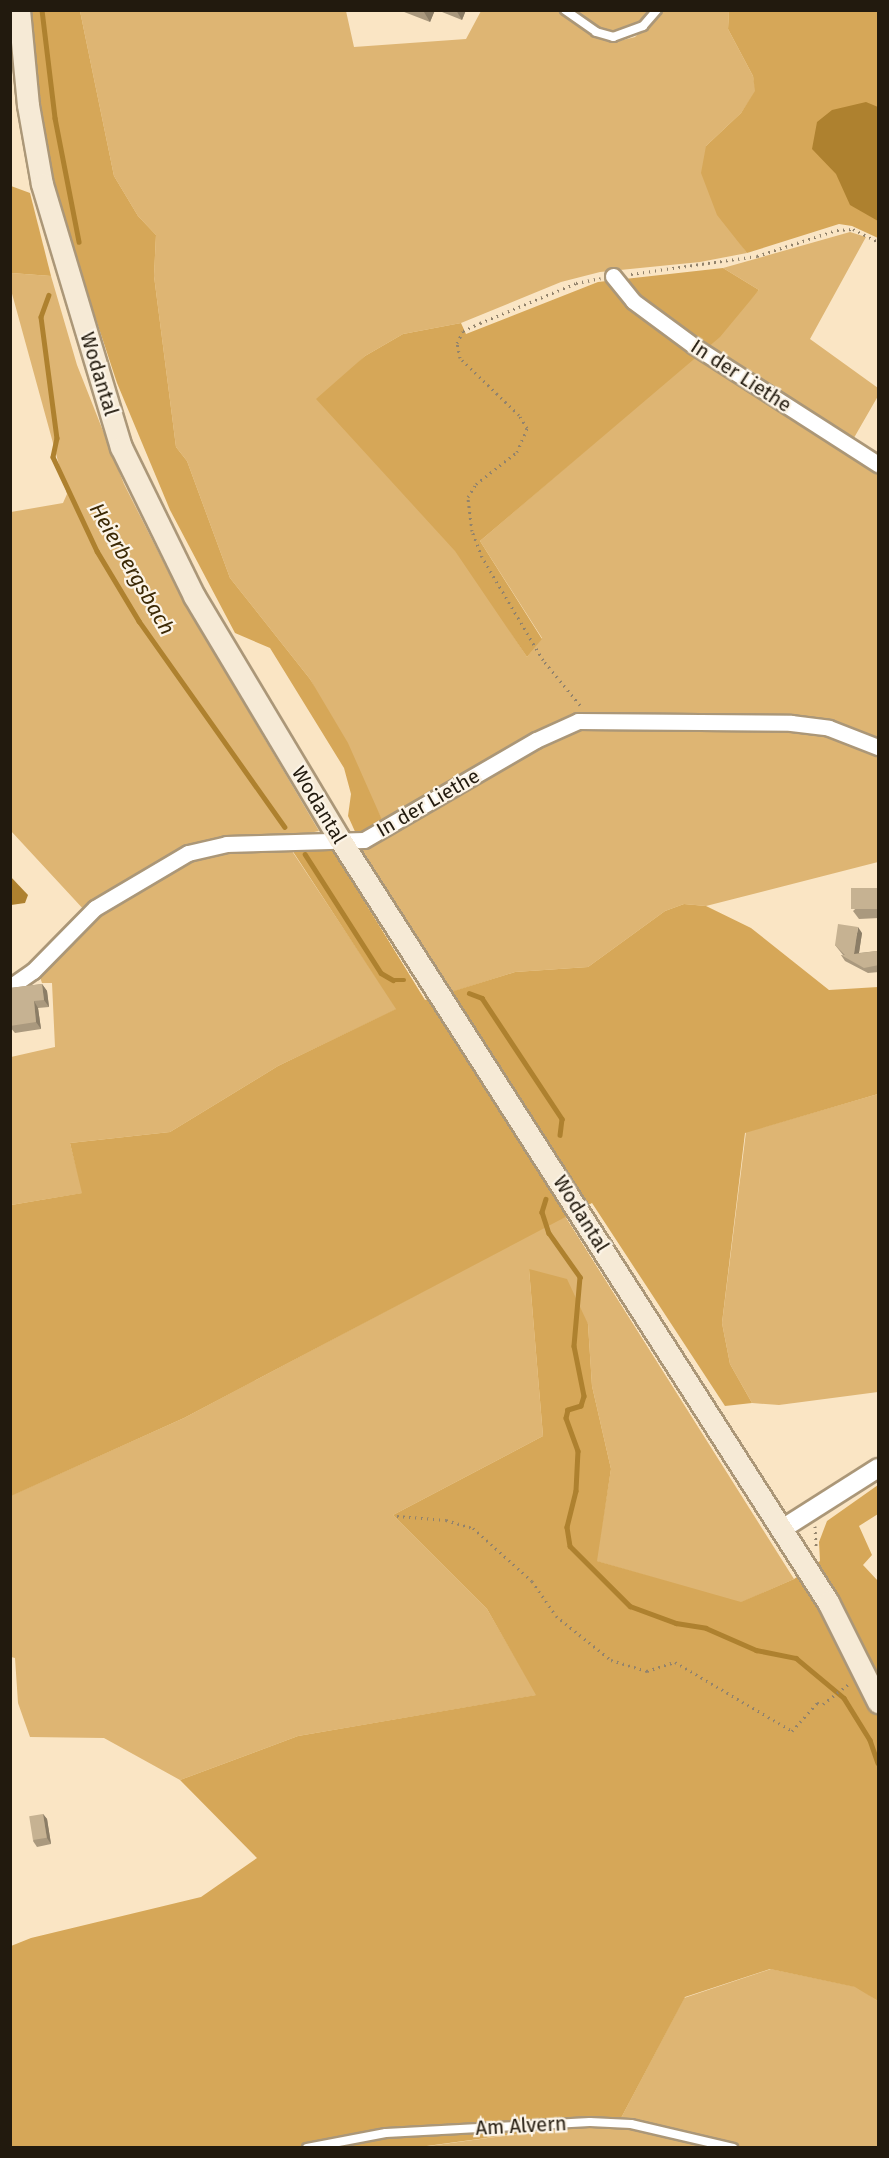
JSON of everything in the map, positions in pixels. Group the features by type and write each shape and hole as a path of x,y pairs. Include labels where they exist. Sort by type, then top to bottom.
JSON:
{"main road":[{"name":"Wodantal","path":"19,10 28,105 42,184 121,447 194,596 339,838 782,1528 865,1671 879,1702"}],"street":[{"name":"In der Liethe","path":"613,276 633,301 693,346 879,464"},
{"name":"In der Liethe","path":"10,987 33,971 95,908 188,853 226,844 339,838 364,840 536,740 578,721 791,723 829,728 879,747"},
{"path":"782,1528 879,1468"}],"lane":[{"path":"565,10 596,32 613,37 643,26 657,10"},
{"name":"Am Alvern","path":"307,2148 386,2133 590,2122 631,2124 733,2148"}],"path":[{"path":"593,721 543,660 482,556 472,531 468,497 476,484 517,452 527,428 519,415 460,358 457,343 463,331 576,283 757,256 837,230 853,229 879,242"},
{"path":"397,1516 446,1520 473,1528 532,1581 556,1616 611,1660 647,1671 675,1662 792,1731 817,1704 823,1704 865,1671"}],"shaded area":[{"path":"30,11 80,11 114,176 138,216 156,235 154,276 176,447 187,461 230,578 310,679 348,743 383,822 357,836 348,816 351,794 344,768 270,648 235,633 170,510 117,383 63,219 45,138"},
{"path":"80,11 346,11 354,47 466,39 481,11 561,11 581,28 619,41 635,37 661,11 729,11 728,29 753,76 756,91 741,113 706,146 735,236 747,253 700,262 600,272 561,282 461,323 403,334 365,356 344,377 527,657 542,638 480,541 698,354 878,469 878,743 861,735 601,716 383,822 310,679 230,578 187,461 176,447 154,276 156,235 138,216 114,176"},
{"path":"572,11 651,11 639,24 626,31 612,32 597,27"},
{"path":"729,11 878,11 878,238 852,226 839,224 747,253 717,215 701,173 706,146 741,113 755,91 753,76 728,29"},
{"path":"866,102 878,107 878,221 850,205 836,174 812,149 817,122 832,110"},
{"path":"11,186 30,193 51,276 11,273"},
{"path":"850,232 866,237 810,339 878,388 878,396 851,443 706,348 759,290 723,268"},
{"path":"723,268 759,290 720,337 480,541 542,639 527,657 455,551 316,399 365,356 403,334 461,323 466,334 598,282"},
{"path":"11,273 51,276 77,365 124,484 182,599 319,831 279,839 223,841 86,912 11,831 11,512 63,503 67,494 11,290"},
{"path":"600,723 828,732 878,751 878,862 706,906 684,904 665,911 588,967 515,972 452,992 356,846 527,750 580,726"},
{"path":"329,844 425,1000 515,972 588,967 665,911 684,904 706,906 751,928 829,990 878,987 878,1094 745,1133 722,1323 730,1364 752,1403 725,1406 592,1203 184,1418 11,1496 11,1205 82,1193 70,1143 170,1132 278,1066 396,1009 290,847"},
{"path":"224,848 290,848 397,1009 278,1066 170,1132 70,1143 83,1193 11,1205 11,1057 55,1047 52,983 42,983 39,974 110,902 192,857"},
{"path":"10,876 28,895 25,903 11,905"},
{"path":"878,1094 878,1392 779,1405 752,1403 730,1364 722,1323 746,1132"},
{"path":"565,1216 794,1579 740,1603 596,1561 611,1469 592,1386 588,1324 529,1269 543,1436 393,1515 487,1609 537,1695 298,1736 180,1780 104,1738 30,1737 18,1703 15,1658 11,1657 10,1496 184,1418"},
{"path":"529,1269 567,1279 588,1324 592,1386 611,1469 597,1561 741,1602 794,1579 820,1561 819,1542 827,1521 878,1485 878,1514 859,1526 872,1555 863,1565 878,1581 878,2001 855,1987 770,1969 685,1997 620,2120 412,2148 11,2148 11,1946 31,1938 201,1897 257,1858 180,1780 298,1736 536,1695 487,1609 393,1515 543,1436"},
{"path":"771,1969 857,1987 878,2001 878,2147 414,2148 620,2120 684,1998"}],"building":[{"path":"851,888 878,888 878,909 851,909"},
{"path":"838,924 858,927 854,954 877,951 879,965 864,968 841,955 845,955 835,945"},
{"path":"42,984 44,1000 34,1001 36,1022 10,1026 10,988"},
{"path":"43,1814 47,1838 33,1840 29,1816"}],"waterway":[{"name":"Heierbergsbach","path":"42,10 55,118 79,242"},
{"name":"Heierbergsbach","path":"49,295 41,317 57,438 53,457 97,551 139,621 285,827"},
{"name":"Heierbergsbach","path":"305,854 381,973 393,980 404,980"},
{"name":"Heierbergsbach","path":"469,993 482,998 562,1119 560,1135"},
{"name":"Heierbergsbach","path":"546,1199 542,1212 549,1233 580,1277 574,1346 584,1396 581,1406 568,1410 566,1418 578,1451 576,1491 567,1527 570,1546 630,1606 676,1623 706,1628 756,1650 796,1658 844,1698 870,1740 878,1763"}]}
